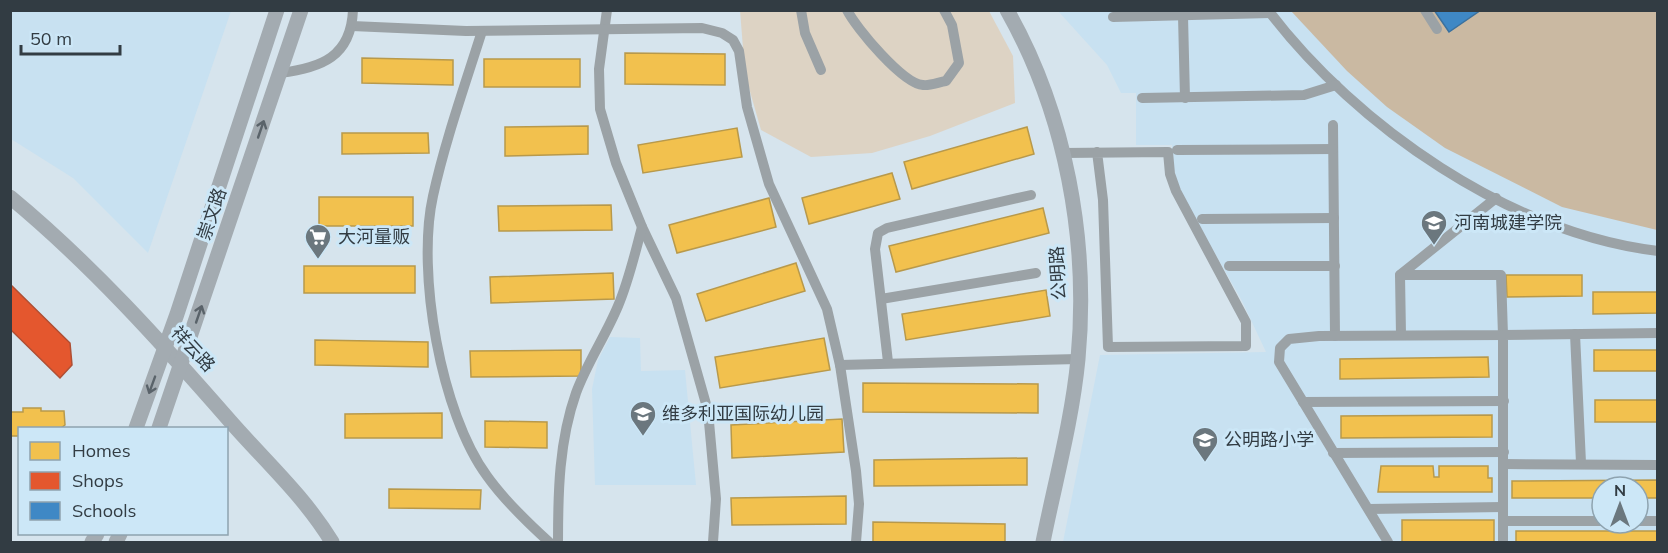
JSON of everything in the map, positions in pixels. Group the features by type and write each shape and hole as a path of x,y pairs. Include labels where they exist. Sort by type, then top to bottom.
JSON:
{"main road":[{"name":"崇文路","path":"137,427 277,10"},
{"name":"崇文路","path":"160,427 301,10"},
{"name":"公明路","path":"1007,10 1034,63 1053,113 1063,153 1076,232 1078,359 1042,543"},
{"name":"祥云路","path":"10,197 80,258 182,365 307,505 332,543"}],"street":[{"path":"280,73 309,69 326,62 347,40 352,26 352,10"},
{"path":"607,10 599,69 600,109 616,163 642,226 676,297 708,411 716,499 713,543"},
{"path":"801,10 805,33 821,70"},
{"path":"847,10 899,71 908,79 922,85 946,81 959,63 952,25 944,10"},
{"path":"1425,10 1437,29"},
{"path":"1113,18 1269,12 1305,56 1396,135 1496,198 1574,234 1630,248 1658,251"},
{"path":"1183,16 1185,98"},
{"path":"352,26 482,31 702,28 722,33 733,40 739,51 747,107 769,184 826,309 840,365 859,504 856,543"},
{"path":"482,31 432,198 427,271 434,326 455,415 486,475 549,543"},
{"path":"1142,98 1304,96 1336,85"},
{"path":"1333,125 1335,336"},
{"path":"1177,150 1333,149"},
{"path":"1063,153 1097,152 1168,152 1170,174 1176,191 1246,322 1246,346 1108,347 1103,200 1097,152"},
{"path":"888,362 875,249 878,233 887,228 1031,195"},
{"path":"1400,275 1496,198"},
{"path":"1202,219 1334,218"},
{"path":"558,543 559,477 576,393 618,307 642,226"},
{"path":"1229,266 1335,266"},
{"path":"881,299 1036,273"},
{"path":"1400,275 1501,274 1504,401 1503,543"},
{"path":"1400,275 1401,335"},
{"path":"1388,543 1279,362 1280,348 1289,339 1335,336 1658,333"},
{"path":"1575,334 1581,463"},
{"path":"840,365 1078,359"},
{"path":"1303,402 1504,401"},
{"path":"1333,453 1504,452"},
{"path":"1504,464 1658,465"},
{"path":"1369,509 1503,507"},
{"path":"1504,521 1590,521"}],"shaded area":[{"path":"740,10 989,11 1013,56 1015,103 930,136 872,153 811,157 761,130 745,74"},
{"path":"10,11 231,11 148,253 73,178 11,139"},
{"name":"河南城建学院","path":"1058,11 1657,11 1657,542 1063,542 1100,355 1266,352 1242,301 1180,192 1173,166 1172,145 1136,145 1136,93 1121,93 1107,65"},
{"path":"1291,11 1657,11 1657,230 1562,207 1445,148 1387,107 1347,71"},
{"name":"维多利亚国际幼儿园","path":"610,337 640,338 641,371 685,370 696,485 595,485 592,389 598,360"}],"building: Homes":[{"path":"625,53 725,54 725,85 625,84"},
{"path":"362,58 453,60 453,85 362,83"},
{"path":"484,59 580,59 580,87 484,87"},
{"path":"588,126 588,154 505,156 505,127"},
{"path":"1027,127 1034,154 912,189 904,162"},
{"path":"737,128 742,157 643,173 638,145"},
{"path":"342,133 428,133 429,153 342,154"},
{"path":"892,173 900,199 809,224 802,198"},
{"path":"319,197 413,197 413,226 319,226"},
{"path":"769,198 776,227 677,253 669,225"},
{"path":"611,205 612,230 499,231 498,206"},
{"path":"1043,208 1049,233 896,272 889,246"},
{"path":"796,263 805,291 706,321 697,294"},
{"path":"304,266 415,266 415,293 304,293"},
{"path":"613,273 614,299 491,303 490,277"},
{"path":"1506,275 1582,275 1582,296 1507,297"},
{"path":"1046,290 1050,316 906,340 902,314"},
{"path":"1593,292 1658,292 1658,313 1593,314"},
{"path":"824,338 830,370 720,388 715,357"},
{"path":"315,340 428,342 428,367 315,365"},
{"path":"581,350 581,376 471,377 470,351"},
{"path":"1594,350 1658,350 1658,371 1594,371"},
{"path":"1488,357 1489,377 1340,379 1340,359"},
{"path":"863,383 1038,384 1038,413 863,412"},
{"path":"1595,400 1658,400 1658,422 1595,422"},
{"path":"23,408 64,411 65,425 62,427 18,427 18,436 10,436 10,412 23,412"},
{"path":"442,413 442,438 345,438 345,414"},
{"path":"1492,415 1492,437 1341,438 1341,416"},
{"path":"842,419 844,452 732,458 731,425"},
{"path":"485,421 547,422 547,448 485,447"},
{"path":"1027,458 1027,485 874,486 874,460"},
{"path":"1381,466 1433,466 1434,477 1439,477 1439,466 1488,466 1488,478 1492,478 1492,492 1378,492"},
{"path":"1590,480 1590,498 1512,498 1512,481"},
{"path":"1650,480 1658,480 1658,498 1650,498"},
{"path":"389,489 481,490 480,509 389,508"},
{"path":"846,496 846,524 732,525 731,498"},
{"path":"1402,520 1494,520 1494,542 1402,542"},
{"path":"873,522 1005,524 1005,542 873,542"},
{"path":"1516,531 1590,531 1590,535 1650,535 1650,531 1658,531 1658,542 1516,542"}],"building: Shops":[{"path":"10,284 70,343 72,365 60,378 10,329"}],"building: Schools":[{"path":"1434,10 1481,10 1449,32"}],"place":[{"name":"河南城建学院","path":"1434,246"},
{"name":"大河量贩","path":"318,260"},
{"name":"维多利亚国际幼儿园","path":"643,437"},
{"name":"公明路小学","path":"1205,463"}]}
